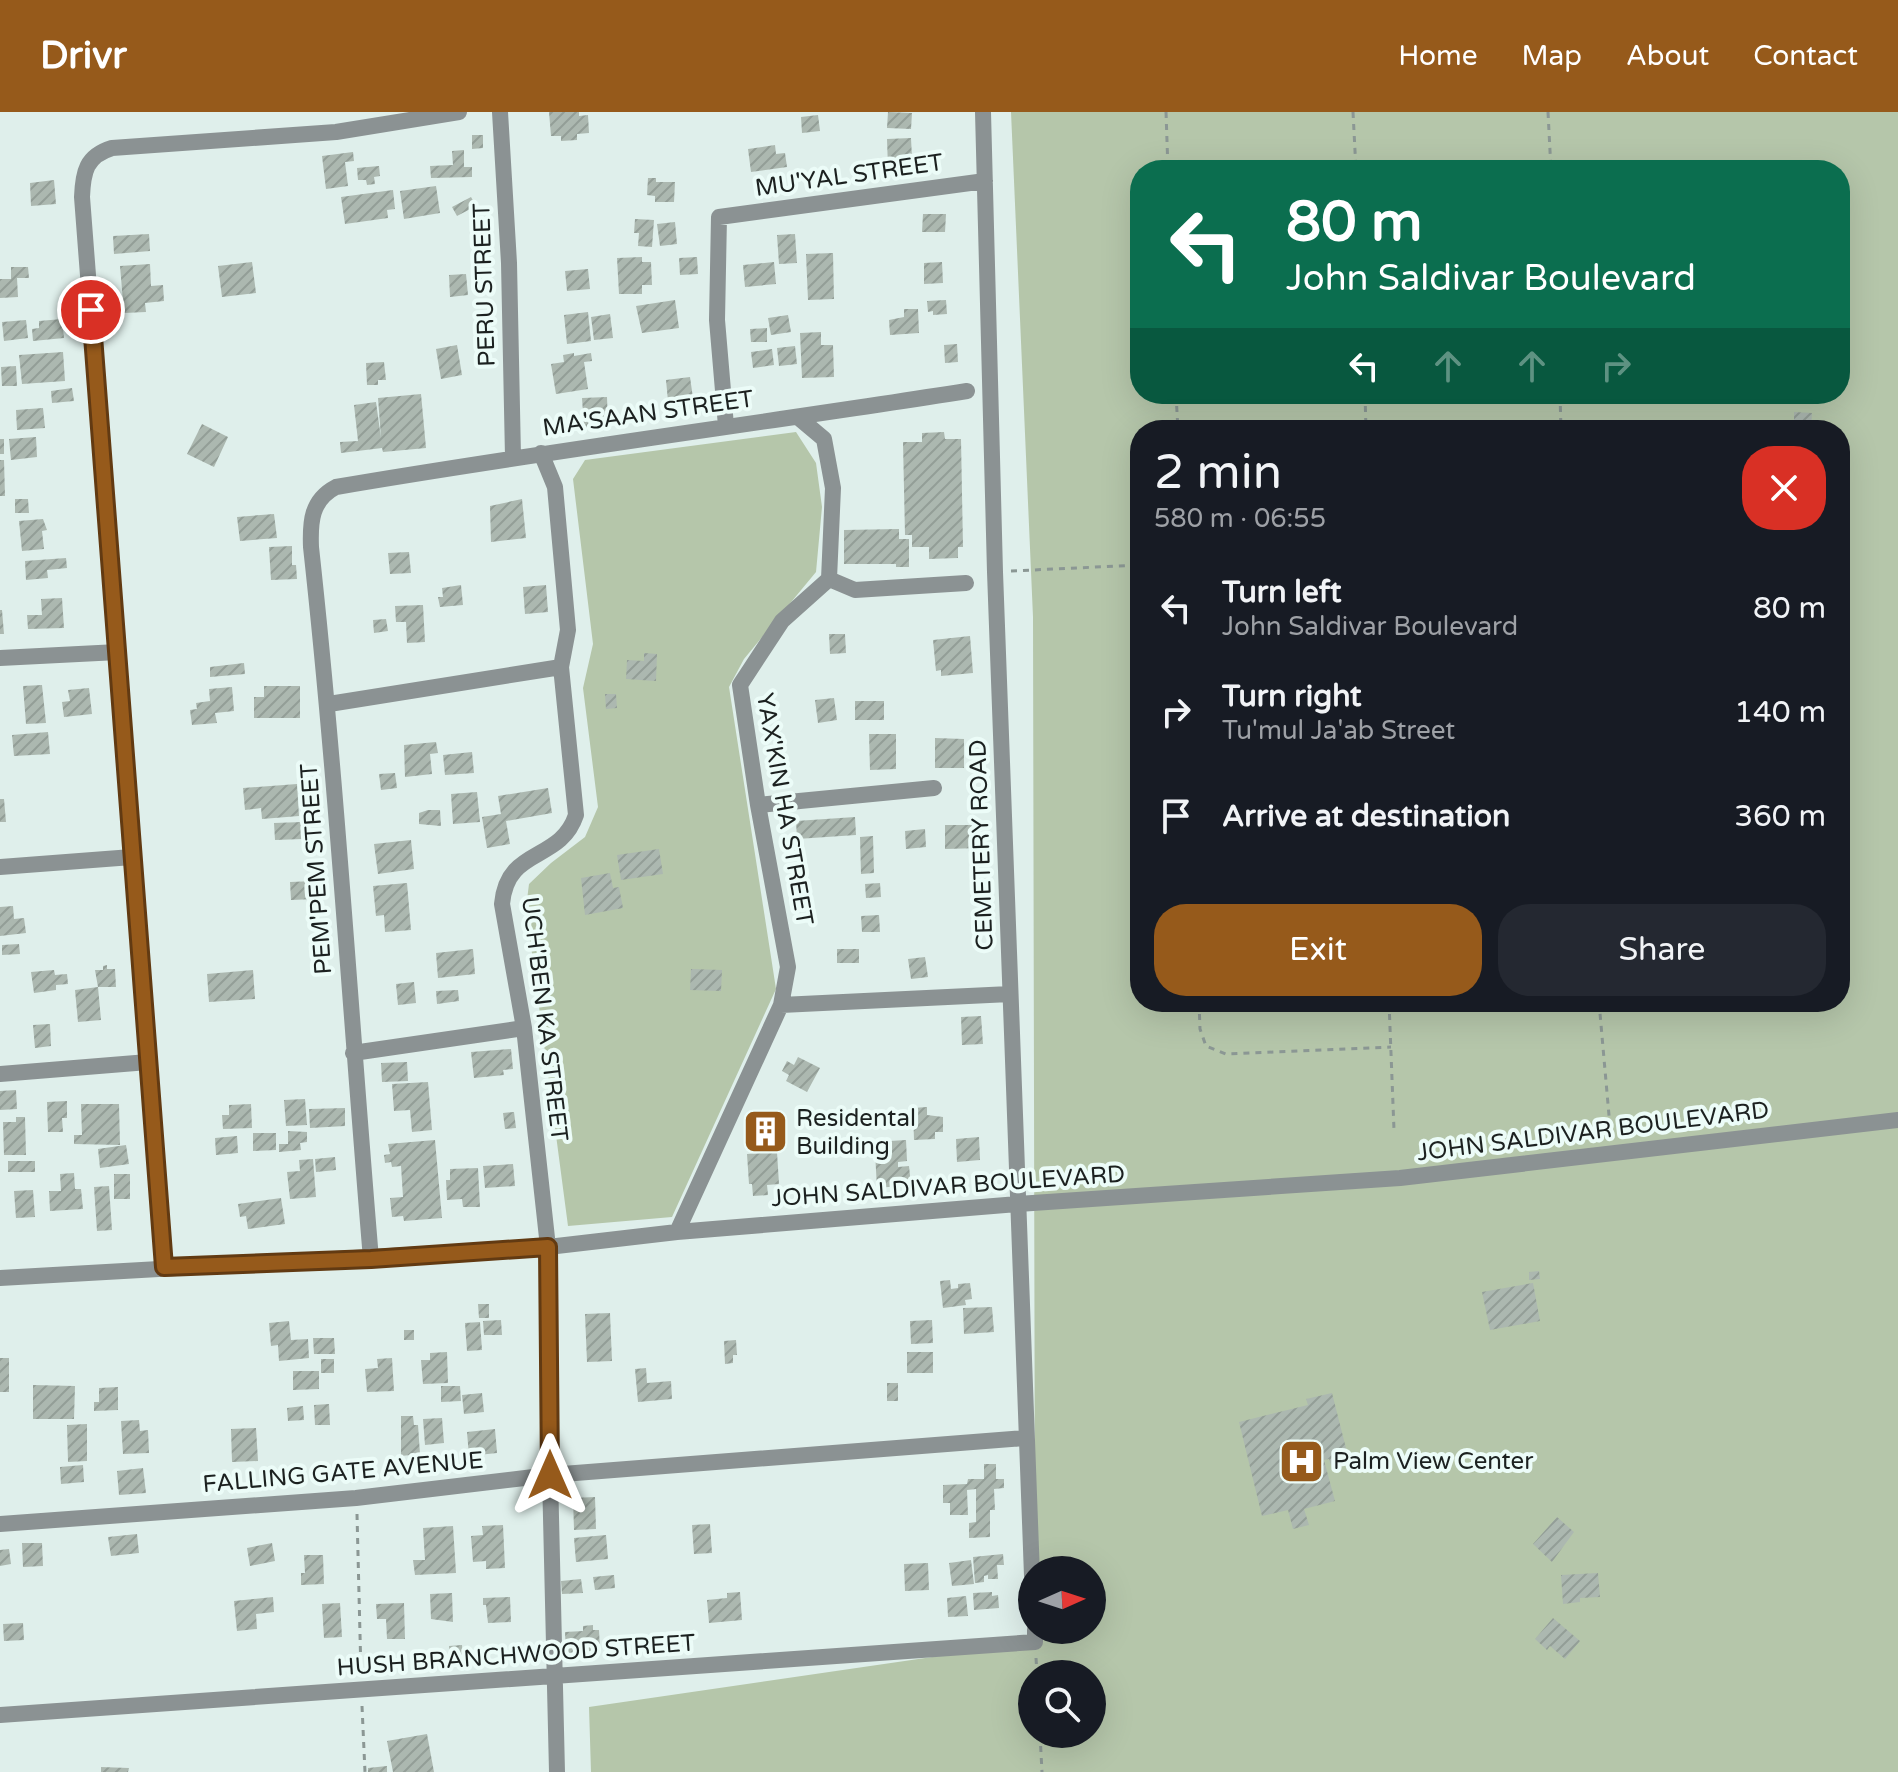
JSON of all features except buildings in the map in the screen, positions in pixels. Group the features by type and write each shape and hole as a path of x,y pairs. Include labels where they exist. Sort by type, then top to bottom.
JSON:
{"street":[{"path":"164,1267 83,179 89,162 99,152 112,148 336,132 459,112"},
{"name":"PERU STREET","path":"500,112 509,263 513,457"},
{"name":"CEMETERY ROAD","path":"983,112 995,572 1031,1556"},
{"name":"MU'YAL STREET","path":"726,426 717,320 719,217 985,181"},
{"name":"MA'SAAN STREET","path":"336,487 513,457 799,418 967,391"},
{"path":"799,418 824,439 833,488 829,579 855,590 966,583"},
{"name":"UCH'BEN KA STREET","path":"541,453 555,487 568,630 561,667 576,815 567,835 517,866 504,887 502,904 524,1028 548,1247 557,1772"},
{"name":"PEM'PEM STREET","path":"336,487 324,494 315,505 310,524 329,704 353,1053 371,1259"},
{"name":"YAX'KIN HA STREET","path":"677,1232 781,1005 788,967 740,685 782,621 829,579"},
{"path":"0,658 118,652"},
{"path":"329,704 561,667"},
{"path":"758,805 934,788"},
{"path":"0,867 132,857"},
{"path":"781,1005 1010,994"},
{"path":"353,1053 524,1028"},
{"path":"0,1074 148,1062"},
{"name":"JOHN SALDIVAR BOULEVARD","path":"0,1278 548,1247 677,1232 1018,1204 1400,1178 1898,1120"},
{"name":"FALLING GATE AVENUE","path":"0,1524 356,1498 550,1475 1025,1438"},
{"name":"HUSH BRANCHWOOD STREET","path":"0,1715 554,1676 1018,1637"}],"path":[{"path":"1166,112 1168,160"},
{"path":"1353,112 1355,160"},
{"path":"1548,112 1550,160"},
{"path":"995,572 1130,565"},
{"path":"1199,1012 1200,1029 1206,1046 1226,1054 1391,1047"},
{"path":"1389,1012 1394,1130"},
{"path":"1600,1012 1612,1153"},
{"path":"356,1498 365,1772"},
{"path":"1041,1748 1042,1772"}],"green space":[{"path":"1011,112 1898,112 1898,1772 591,1772 589,1707 1021,1644 1106,1644 1106,1556 1035,1556 1033,617"},
{"path":"796,432 816,463 822,507 816,572 744,659 729,687 776,989 672,1217 568,1226 526,908 529,884 585,837 598,807 583,688 593,644 573,479 585,460"}],"place":[{"name":"Residental Building","path":"765,1132"},
{"name":"Palm View Center","path":"1302,1461"}],"route":[{"path":"91,310 164,1267 371,1259 548,1247 550,1475"}]}
